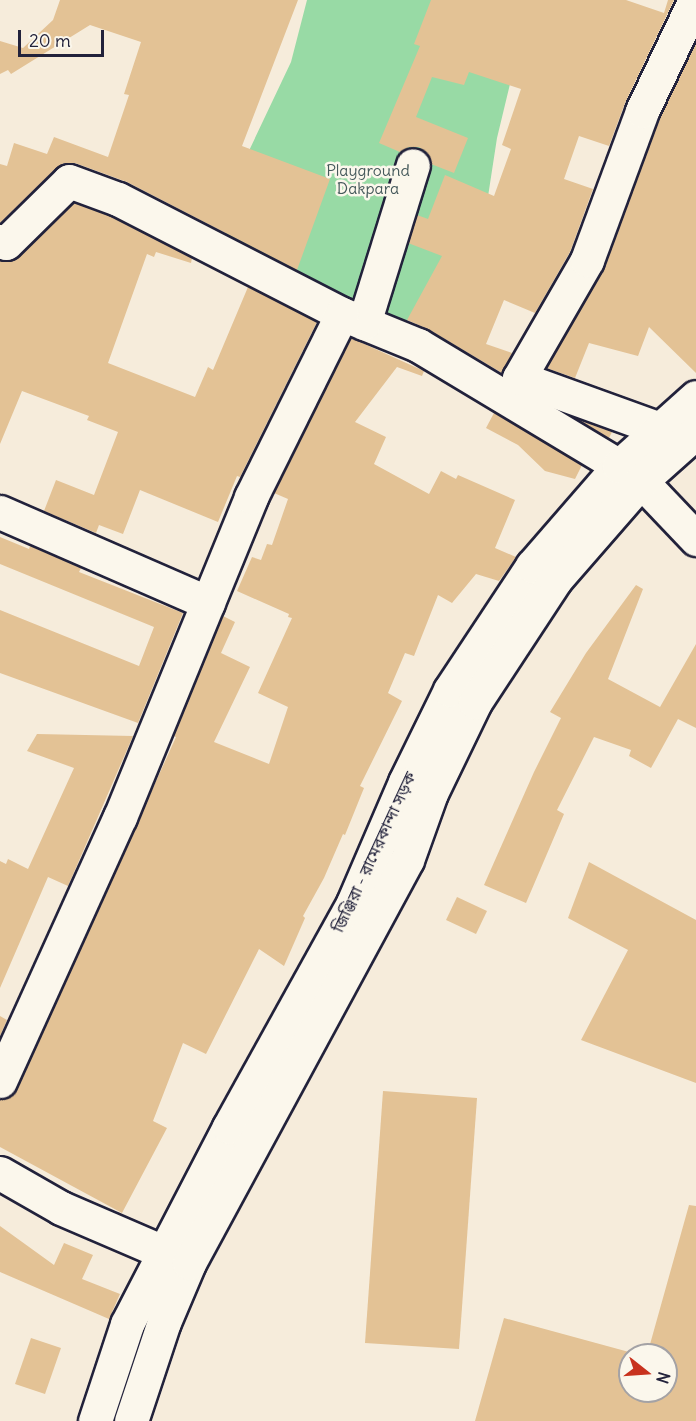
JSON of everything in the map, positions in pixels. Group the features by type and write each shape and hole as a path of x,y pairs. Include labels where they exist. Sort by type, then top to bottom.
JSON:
{"street":[{"path":"660,429 519,378 587,260 642,111 695,0"},
{"path":"0,1081 120,817 251,497 353,318 413,165"},
{"path":"0,241 6,243 69,181 118,199 353,318 418,345 630,473 696,539"},
{"name":"জিঞ্জিরা - রামেরকান্দা সড়ক","path":"630,473 660,429 696,397"},
{"name":"জিঞ্জিরা - রামেরকান্দা সড়ক","path":"131,1421 164,1322 189,1263 215,1184 353,903 405,782 450,690 532,566 630,473 696,432"},
{"path":"0,512 208,603"},
{"path":"0,1173 61,1208 163,1252"},
{"name":"জিঞ্জিরা - রামেরকান্দা সড়ক","path":"94,1421 127,1324 163,1252 215,1184"}],"green space":[{"name":"Playground Dakpara","path":"307,0 518,0 523,30 497,138 479,255 407,321 221,257 237,176 291,62"}],"building":[{"path":"60,0 298,0 242,146 330,179 297,270 127,182 75,163 64,163 56,168 0,223 0,164 7,166 14,143 47,154 54,137 108,157 129,95 124,94 141,42 90,25 11,74 8,70 0,74 0,41 23,48 53,20"},
{"path":"431,0 626,0 664,13 668,0 674,0 625,103 609,146 579,136 564,179 593,189 570,252 535,313 504,300 486,344 512,353 502,373 428,329 407,320 442,256 408,243 417,215 428,219 445,175 494,196 511,149 502,145 521,89 469,72 464,85 432,77 416,117 468,138 454,173 431,164 427,153 419,147 409,147 400,152 379,143 420,46 414,44"},
{"path":"696,41 696,373 649,327 638,356 589,343 575,378 546,368 605,267 659,118"},
{"path":"74,203 110,216 192,258 191,263 156,252 154,257 147,254 108,363 195,397 208,367 213,370 248,287 317,322 240,477 237,476 218,522 140,490 123,534 99,525 96,533 44,511 56,480 94,495 118,432 87,420 89,416 22,391 0,444 0,261 11,261 19,256"},
{"path":"351,338 424,371 422,376 397,367 355,422 386,437 374,464 429,494 441,471 456,479 458,475 515,500 495,548 516,557 499,581 476,574 452,603 438,595 414,656 405,653 388,693 402,701 360,786 364,788 345,835 343,834 324,878 303,916 305,918 284,966 259,949 206,1054 183,1043 153,1121 167,1128 122,1213 0,1147 0,1099 10,1097 17,1089 176,737 173,736 223,616 235,622 221,653 250,667 214,742 269,764 288,707 258,693 292,618 288,617 289,614 237,591 252,557 261,560 267,544 272,545 288,499 274,493"},
{"path":"494,413 582,465 575,479 545,471 518,445 486,428"},
{"path":"577,419 612,432 609,438"},
{"path":"0,537 29,549 30,546 81,568 79,572 183,613 138,723 0,673 0,610 139,666 154,627 0,564"},
{"path":"636,585 643,589 608,679 660,707 696,644 696,728 678,719 651,768 629,756 631,750 594,737 557,810 564,814 526,903 484,885 534,772 561,718 550,712 586,653"},
{"path":"37,734 133,736 68,886 48,877 0,988 0,861 6,864 8,859 28,869 74,768 27,751"},
{"path":"589,862 696,920 696,1083 581,1040 628,950 568,918"},
{"path":"457,897 487,911 476,934 446,920"},
{"path":"0,1016 7,1020 0,1036"},
{"path":"383,1091 477,1098 459,1349 365,1343"},
{"path":"689,1205 696,1206 696,1421 475,1421 504,1318 618,1349 618,1403 678,1403 678,1343 650,1343"},
{"path":"0,1226 54,1265 64,1243 93,1255 82,1279 120,1294 109,1319 0,1272"},
{"path":"31,1338 61,1348 45,1394 15,1384"}]}
